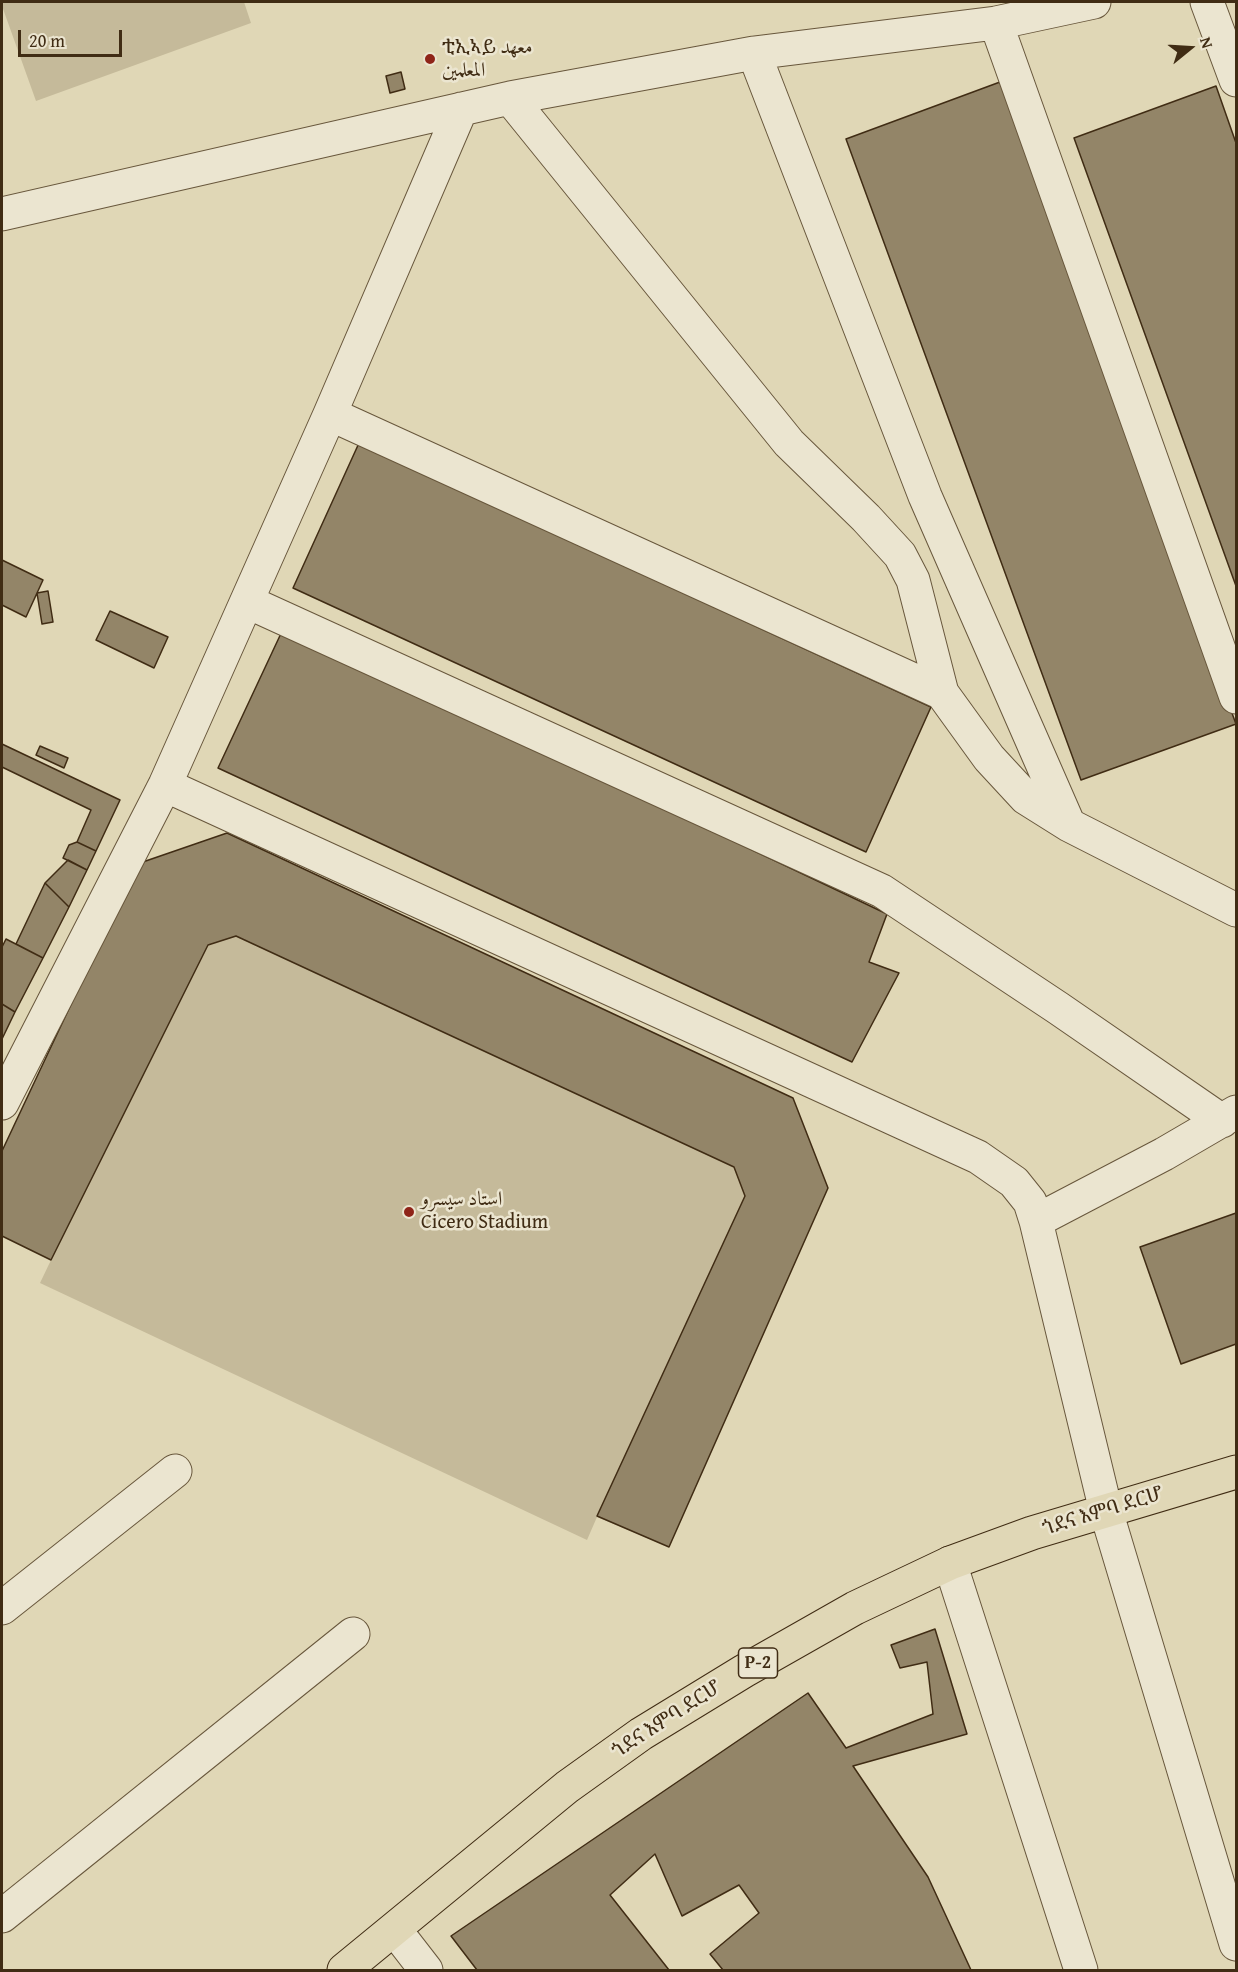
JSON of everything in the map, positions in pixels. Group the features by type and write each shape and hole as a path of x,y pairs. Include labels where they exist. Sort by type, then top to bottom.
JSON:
{"highway":[{"name":"ጎደና እምባ ደርሆ","path":"344,1971 567,1787 641,1734 744,1671 855,1608 950,1563 1032,1533 1236,1472"}],"street":[{"path":"2,214 510,98 754,53 996,23 1094,2"},
{"path":"1207,2 1236,80"},
{"path":"996,23 1236,697"},
{"path":"754,53 925,496 1069,825"},
{"path":"510,98 789,443 866,518 900,555 913,580 942,693 989,758 1026,798 1069,825 1236,910"},
{"path":"2,1103 165,785 248,602 461,109"},
{"path":"330,414 942,693"},
{"path":"248,602 882,891 1058,1008 1229,1117 1036,1221"},
{"path":"165,785 978,1157 1014,1182 1030,1202 1036,1221 1106,1511 1236,1944"},
{"path":"2,1608 175,1471"},
{"path":"950,1563 1081,1971"},
{"path":"2,1916 353,1634"},
{"path":"395,1930 426,1971"}],"shaded area":[{"path":"2,2 244,2 251,23 36,101"},
{"name":"استاد سيسرو Cicero Stadium","path":"227,833 793,1098 828,1188 669,1547 597,1517 587,1540 40,1283 51,1260 2,1236 2,1151 137,864"}],"building":[{"path":"401,72 405,89 390,93 386,76"},
{"path":"1000,82 1236,724 1081,780 846,139"},
{"path":"1216,86 1236,143 1236,586 1074,138"},
{"path":"359,443 931,707 866,852 293,588"},
{"path":"2,560 43,580 26,617 2,605"},
{"path":"48,591 53,622 42,624 37,593"},
{"path":"110,611 168,637 154,668 96,640"},
{"path":"284,627 887,914 869,962 899,973 852,1062 218,768"},
{"path":"2,744 120,800 96,851 77,842 91,810 2,767"},
{"path":"40,746 68,758 64,768 36,755"},
{"path":"227,833 793,1098 828,1188 669,1547 597,1516 745,1196 734,1167 236,936 208,945 51,1260 2,1236 2,1151 137,864"},
{"path":"77,842 96,851 87,870 63,858 69,845"},
{"path":"68,860 87,870 69,907 45,883"},
{"path":"45,883 69,907 43,958 16,944"},
{"path":"6,939 43,958 15,1012 2,1004 2,947"},
{"path":"2,1004 15,1012 2,1039"},
{"path":"1236,1213 1236,1344 1181,1364 1140,1247"},
{"path":"935,1629 967,1734 853,1766 928,1877 971,1970 723,1970 710,1954 759,1913 739,1885 682,1916 655,1854 610,1895 669,1970 477,1970 451,1936 808,1693 846,1748 933,1714 927,1662 900,1668 891,1645"}],"place":[{"name":"ቲኢኣይ معهد المعلمين","path":"430,59"},
{"name":"استاد سيسرو Cicero Stadium","path":"409,1212"}]}
